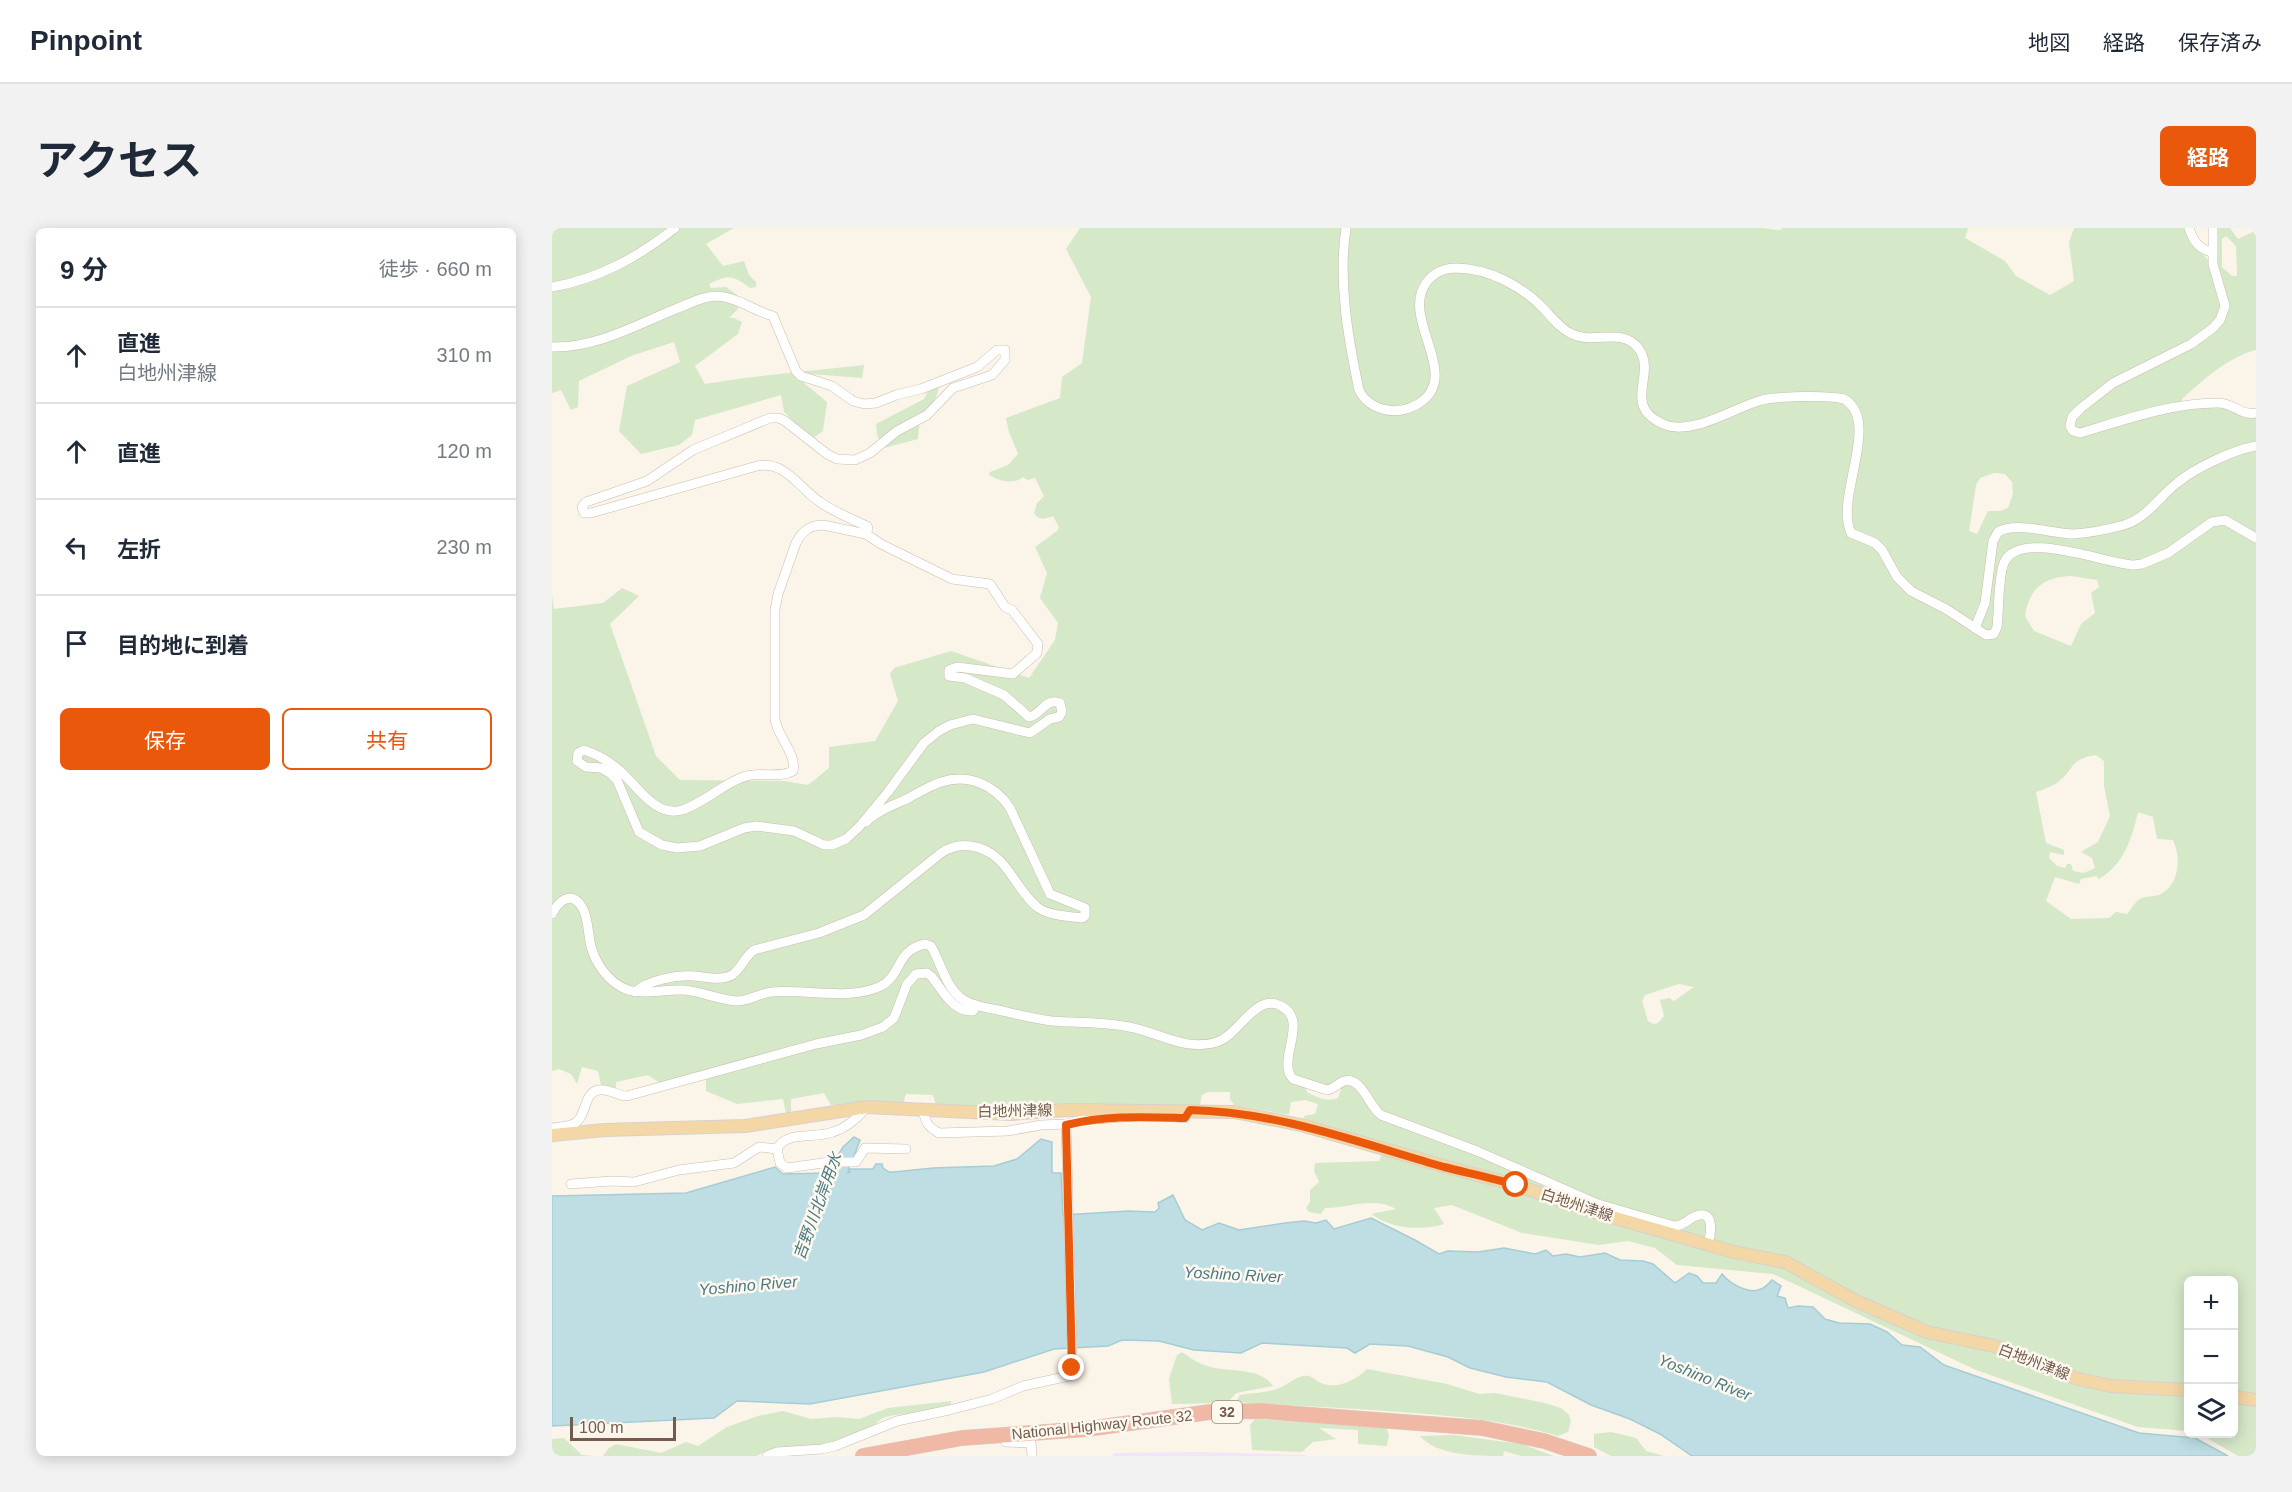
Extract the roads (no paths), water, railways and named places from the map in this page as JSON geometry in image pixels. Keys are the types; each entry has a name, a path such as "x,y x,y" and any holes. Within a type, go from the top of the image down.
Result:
{"highway":[{"name":"National Highway Route 32","path":"863,1456 962,1438 1087,1430 1210,1412 1262,1411 1482,1428 1544,1441 1589,1456"}],"main road":[{"name":"白地州津線","path":"552,1135 605,1130 745,1126 867,1107 1010,1114 1067,1110 1234,1112 1301,1125 1516,1185 1591,1211 1734,1252 1785,1262 1856,1301 1927,1332 1994,1346 2078,1379 2111,1386 2184,1390"},
{"path":"2238,1398 2256,1400"}],"street":[{"path":"552,287 575,283 601,274 630,260 675,228"},
{"path":"1346,228 1342,261 1347,316 1359,390 1368,402 1388,411 1416,405 1428,396 1436,368 1419,315 1419,298 1423,287 1436,273 1455,268 1486,273 1520,288 1531,295 1566,331 1574,335 1585,338 1623,337 1635,344 1642,352 1644,363 1642,406 1656,420 1669,426 1682,427 1711,420 1765,399 1844,399 1856,411 1859,432 1856,461 1848,496 1848,524 1851,533 1875,543 1882,550 1897,577 1911,591 1946,609 1986,635 1995,632 2002,567 2009,555 2016,550 2025,547 2042,548 2134,566 2168,553 2212,522 2225,520 2256,537"},
{"path":"2189,228 2193,240 2200,247 2212,252"},
{"path":"2213,228 2214,272 2225,306 2220,320 2191,344 2113,383 2072,417 2070,426 2080,433 2156,412 2205,403 2226,404 2242,413 2256,413"},
{"path":"552,347 569,346 610,337 706,297 733,299 760,313 773,316 791,364 801,376 832,386 853,401 870,405 921,389 977,367 997,350 1005,350 1005,360 993,375 953,388 927,415 897,430 863,457 837,459 818,449 785,421 770,418 704,444 647,481 586,502 582,507 584,513 591,513 757,466 771,465 786,472 819,502 867,526 866,534"},
{"path":"1975,628 1985,603 1993,541 1998,532 2012,527 2075,534 2126,524 2143,517 2178,482 2189,475 2256,446"},
{"path":"824,525 866,534 924,567 952,579 990,584 1005,607 1012,610 1037,640 1039,647 1037,653 1013,674 957,667 949,670 949,676 965,678 1004,695 1029,717 1036,715 1048,703 1055,701 1062,707 1059,717 1030,733 973,719 950,725 939,731 924,743 859,827 846,839 832,845 824,845 794,831 756,826 744,828 700,846 677,848 662,845 639,832 617,780 602,768 581,765 577,757 581,750 605,760 620,771 647,799 672,811 686,808 740,778 750,775 786,774 793,771 793,760 775,719 775,610 778,594 796,543 806,530 824,525"},
{"path":"635,992 642,985 675,977 716,978 732,975 748,954 754,950 819,933 864,915 932,860 954,846 974,846 993,854 1011,872 1033,903 1043,911 1082,918 1086,916 1085,908 1050,894 1010,808 1002,796 986,784 964,779 941,782 884,810 859,827"},
{"path":"552,914 557,904 564,899 573,899 580,903 585,913 591,950 598,965 612,981 635,992 682,990 737,1001 774,992 849,993 882,985 889,979 906,952 929,944 955,992 966,1002 1037,1019 1126,1026 1189,1045 1205,1045 1217,1042 1235,1032 1255,1009 1271,1003 1279,1004 1285,1008 1293,1023 1288,1065 1290,1076 1293,1079 1327,1090 1345,1081 1354,1082 1361,1088 1372,1108 1381,1115 1478,1151 1598,1204 1674,1226 1681,1226 1698,1215 1708,1217 1712,1228 1708,1244"},
{"path":"552,1128 572,1125 578,1121 590,1094 597,1090 606,1089 627,1096 883,1028 894,1018 907,984 916,974 927,973 931,976 954,1006 969,1012 973,1011 976,1005"},
{"path":"867,1107 861,1115 836,1132 784,1139 777,1149 778,1160 787,1168 831,1162 856,1162 865,1148 906,1149"},
{"path":"923,1109 929,1128 939,1132 1008,1131 1041,1125 1066,1125 1083,1120 1138,1116 1185,1118 1190,1110"},
{"path":"767,1456 777,1452 835,1446 897,1421 992,1399 1023,1386 1066,1377 1072,1368 1072,1351 1066,1125"},
{"path":"571,1184 620,1180 634,1182 679,1170 734,1163 759,1147 777,1149"},
{"path":"1004,1436 1006,1442 1031,1443 1032,1456"}],"water":[{"path":"854,1137 860,1140 853,1159 850,1159 848,1173 850,1169 873,1169 876,1164 882,1164 883,1168 889,1172 894,1172 994,1166 1017,1159 1041,1139 1052,1142 1052,1173 1061,1173 1063,1215 1128,1211 1155,1212 1159,1208 1158,1203 1173,1195 1185,1220 1202,1230 1219,1223 1239,1230 1304,1221 1316,1223 1326,1220 1334,1229 1371,1218 1439,1254 1448,1251 1478,1252 1504,1248 1535,1254 1546,1250 1553,1256 1566,1254 1580,1257 1605,1253 1620,1260 1653,1264 1675,1283 1689,1273 1697,1276 1703,1283 1716,1283 1722,1274 1729,1281 1751,1290 1764,1288 1772,1280 1781,1286 1777,1296 1785,1298 1788,1308 1813,1307 1825,1319 1839,1323 1870,1324 1887,1332 1902,1345 1920,1347 1944,1365 2139,1433 2195,1438 2228,1456 1692,1456 1660,1434 1630,1419 1591,1405 1547,1382 1506,1377 1470,1368 1448,1357 1408,1346 1370,1344 1355,1353 1347,1348 1262,1343 1241,1353 1194,1350 1159,1341 1122,1340 1108,1346 1054,1349 984,1372 810,1404 737,1401 714,1418 552,1426 552,1196 686,1193 775,1167 783,1174 827,1173 843,1147"}],"water label":[{"name":"吉野川北岸用水","path":"817,1206"},
{"name":"Yoshino River","path":"1233,1274"},
{"name":"Yoshino River","path":"748,1285"},
{"name":"Yoshino River","path":"1705,1377"}]}
